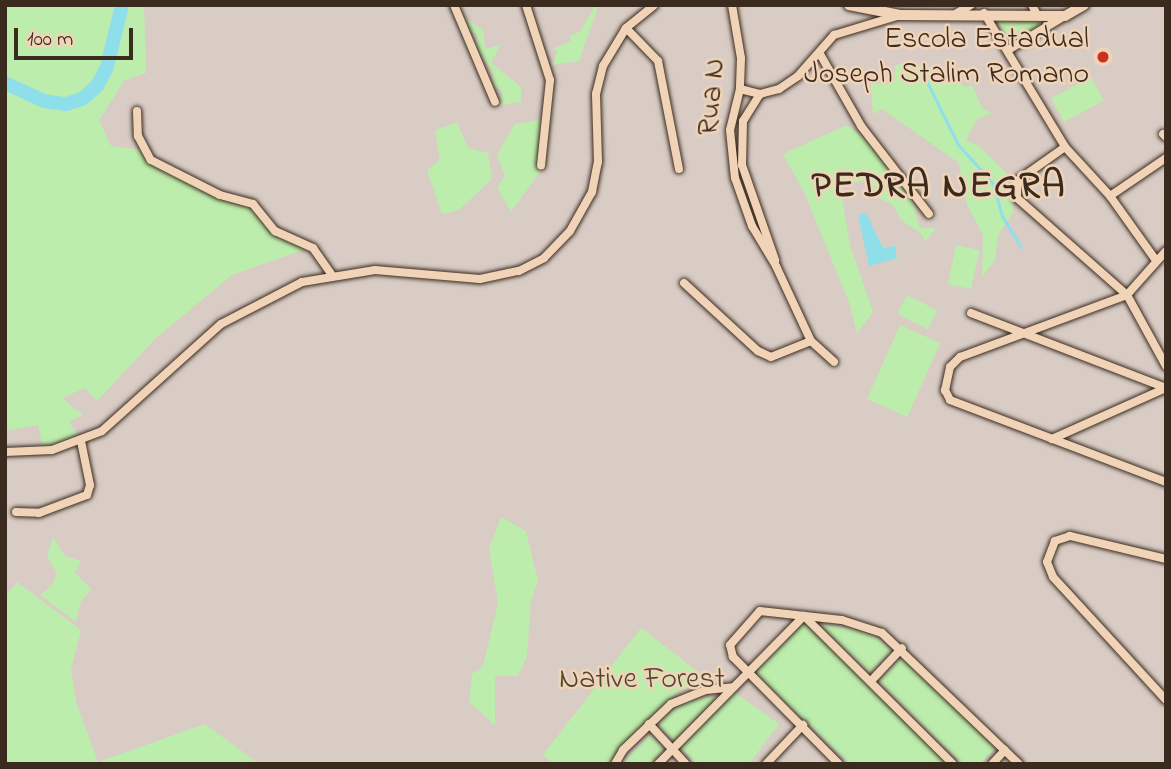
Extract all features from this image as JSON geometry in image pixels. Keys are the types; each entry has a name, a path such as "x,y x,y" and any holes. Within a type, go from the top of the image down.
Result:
{"main road":[{"path":"849,5 900,15 1035,10 1066,16 1084,5"}],"street":[{"path":"454,5 495,103"},
{"path":"526,5 550,80 541,166"},
{"path":"5,452 36,453 80,441 116,422 220,324 283,289 332,275 375,270 480,279 519,271 544,258 570,231 592,192 598,162 598,82 608,54 626,28 654,5"},
{"name":"Rua N","path":"732,5 740,42 740,89 734,109 730,141 738,190 752,226 776,266"},
{"path":"957,13 971,5"},
{"path":"984,13 1065,147 1110,195 1155,259"},
{"path":"740,89 760,94 791,83 840,32 900,15"},
{"path":"1008,50 1066,16"},
{"path":"626,28 658,61 680,169"},
{"path":"820,54 861,126 929,214"},
{"name":"Rua N","path":"760,94 746,113 742,154 748,186 776,266 811,341 834,362"},
{"path":"734,109 746,113"},
{"path":"137,111 138,136 151,160 220,195 253,204 275,231 313,248 332,275"},
{"path":"1065,147 1017,181 1013,190 1024,207 1127,295 1166,366"},
{"path":"1110,195 1166,158"},
{"path":"738,190 748,186"},
{"path":"1166,251 1155,259 1127,295 1020,333 955,361 944,390 950,400 1166,482"},
{"path":"684,283 758,351 771,357 811,341"},
{"path":"971,313 1166,388"},
{"path":"1052,439 1166,388"},
{"path":"16,512 39,513 87,495 90,485 80,441"},
{"path":"1166,559 1070,536 1055,541 1047,562 1052,577 1166,700"},
{"path":"839,764 803,725 747,672 730,651 734,639 760,611 867,625 902,648 1019,764"},
{"path":"658,764 804,616"},
{"path":"804,616 953,764"},
{"path":"871,681 902,648"},
{"path":"616,761 649,724 683,696 733,687"},
{"path":"649,724 686,764"},
{"path":"766,764 803,725"},
{"path":"992,764 1005,750"}],"green space":[{"path":"5,5 144,5 146,73 125,80 99,120 111,146 143,150 157,169 245,202 306,249 232,275 156,338 97,401 85,388 62,398 83,415 69,422 79,437 43,449 38,425 5,431"},
{"path":"595,5 610,5 598,7 579,61 552,65 558,51 553,49 571,41 570,35 580,32"},
{"path":"464,17 483,30 485,49 500,45 491,63 521,87 521,102 502,105 502,91 492,85 493,73 476,46 477,35 469,30"},
{"path":"997,20 1046,20 1048,22 1011,46"},
{"path":"903,63 944,69 965,87 972,85 982,108 992,113 977,119 966,140 979,146 1012,179 1008,185 1014,211 998,235 995,260 982,277 983,235 967,205 959,163 882,109 873,114 871,84 894,84 895,66"},
{"path":"1091,77 1104,101 1064,122 1051,98"},
{"path":"546,119 541,171 511,212 497,187 505,176 497,155 515,124"},
{"path":"457,122 468,148 488,153 492,179 459,210 442,214 427,170 440,160 435,130"},
{"path":"847,125 868,141 911,195 920,228 936,228 925,242 922,234 901,220 894,206 876,196 871,179 840,186 850,245 873,312 857,333 849,302 804,192 783,154"},
{"path":"956,245 979,250 971,289 948,284"},
{"path":"907,295 937,310 928,329 897,314"},
{"path":"900,325 940,343 907,417 867,399"},
{"path":"501,517 526,531 538,581 531,600 527,656 518,676 495,676 495,725 469,702 472,674 483,666 498,603 489,549"},
{"path":"53,537 65,556 81,561 75,573 91,589 80,603 76,622 40,595 52,585 57,573 47,557"},
{"path":"17,582 81,630 71,669 76,702 98,762 205,724 259,764 5,764 5,597"},
{"path":"810,621 949,764 850,764 754,672 803,623"},
{"path":"819,624 870,632 892,650 869,672"},
{"name":"Native Forest","path":"641,628 710,681 678,691 609,764 554,764 543,755"},
{"path":"902,656 995,749 980,764 962,764 879,681"},
{"path":"734,692 779,724 749,764 696,764 680,747"},
{"path":"719,696 674,740 658,725 683,702"},
{"path":"650,735 664,749 649,764 621,764"}],"water":[{"path":"866,213 883,248 895,246 897,258 869,266 858,215"}],"waterway":[{"path":"5,83 44,101 66,104 82,99 97,86 107,67 122,5"},
{"path":"921,69 958,144 993,183 1003,217 1021,247"}],"place":[{"name":"Escola Estadual Joseph Stalim Romano","path":"1103,57"}],"district":[{"name":"PEDRA NEGRA","path":"939,187"}]}
